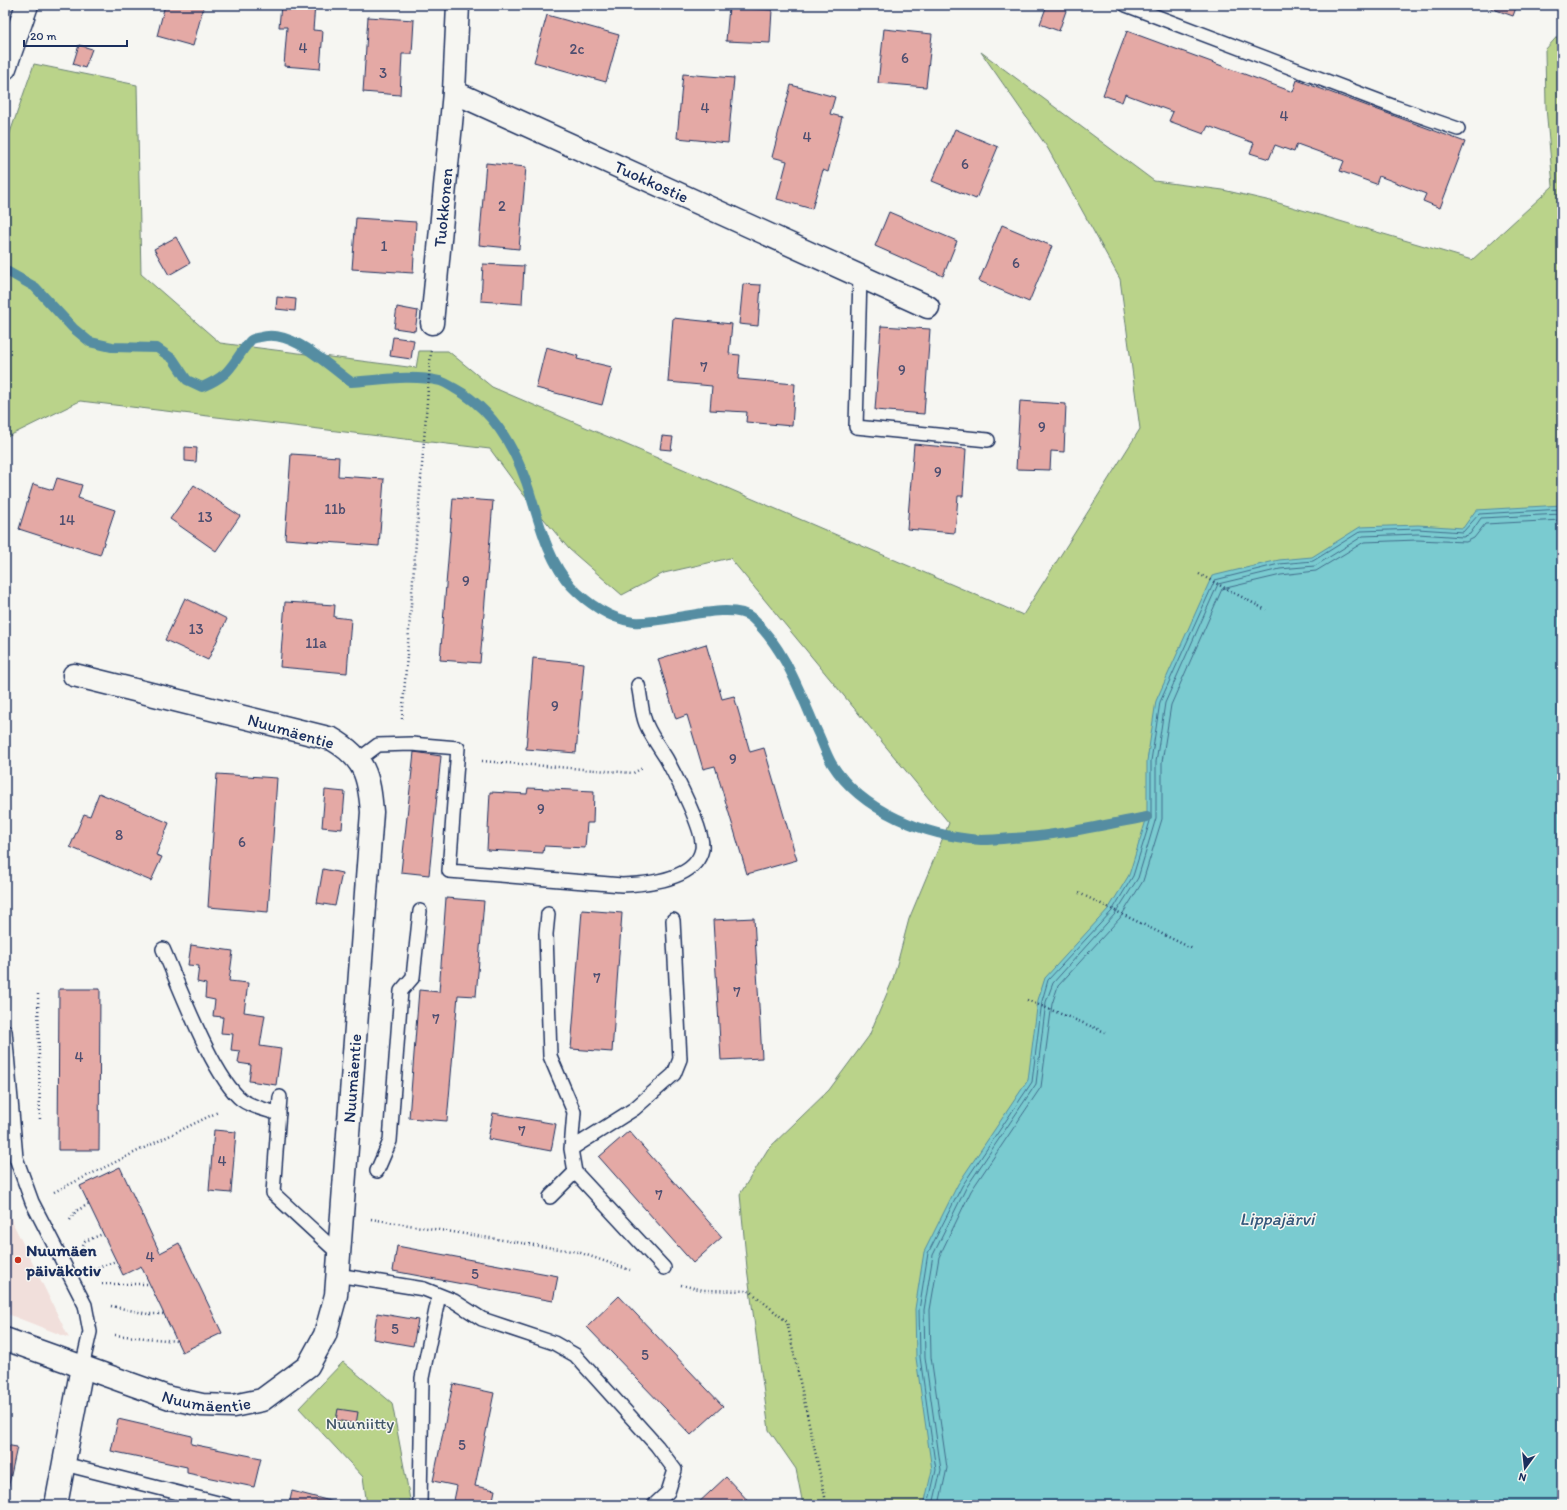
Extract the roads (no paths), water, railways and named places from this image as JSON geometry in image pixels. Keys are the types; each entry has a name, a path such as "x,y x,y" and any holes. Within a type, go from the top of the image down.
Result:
{"street":[{"path":"5,68 27,5"},
{"path":"454,92 458,5"},
{"name":"Tuokkostie","path":"454,92 928,307"},
{"name":"Tuokkonen","path":"432,323 454,92"},
{"name":"Nuumäentie","path":"5,1339 170,1398 202,1405 233,1406 262,1400 308,1366 326,1335 336,1295 372,812 369,780 358,760 344,746 332,739 74,675"},
{"path":"56,1505 82,1367"}],"lane":[{"path":"1126,5 1395,107 1458,129"},
{"path":"860,276 856,427 988,440"},
{"path":"358,760 378,745 400,744 458,748 449,870 622,885 645,884 676,877 697,862 702,848 694,816 666,758 646,724 638,685"},
{"path":"377,1171 390,1141 401,991 413,977 420,911"},
{"path":"548,914 546,934 550,1056 574,1112 571,1149 575,1172 664,1268"},
{"path":"571,1149 634,1109 674,1074 680,1059 673,920"},
{"path":"163,949 208,1052 228,1086 242,1100 279,1114"},
{"path":"5,1031 16,1158 32,1202 85,1305 90,1332 82,1367"},
{"path":"280,1097 273,1193 338,1265 424,1289 454,1302 482,1319 554,1343 575,1355 657,1446 675,1470 668,1492 654,1505"},
{"path":"550,1197 575,1172"},
{"path":"420,1505 422,1378 439,1295"},
{"path":"64,1464 226,1505"}],"water":[{"name":"Lippajärvi","path":"1562,505 1562,1505 924,1505 932,1470 916,1358 915,1309 924,1252 958,1184 1028,1080 1038,1000 1045,978 1109,908 1129,875 1147,817 1147,761 1156,701 1212,576 1279,560 1312,557 1360,527 1418,525 1463,528 1476,510"}],"waterway":[{"path":"5,270 35,287 73,328 90,342 112,347 157,348 173,359 187,380 202,387 220,378 226,373 251,340 272,336 284,338 296,343 320,358 351,382 396,378 418,378 440,381 454,388 482,409 504,436 513,451 527,483 543,534 557,567 577,592 608,614 616,618 634,622 646,622 695,614 728,611 742,613 752,618 774,643 790,671 832,764 845,781 860,796 897,818 918,827 939,833 960,838 981,840 1046,835 1147,817"}],"place":[{"name":"Nuumäen päiväkotiv","path":"18,1260"}],"park label":[{"name":"Nuuniitty","path":"360,1423"}]}
